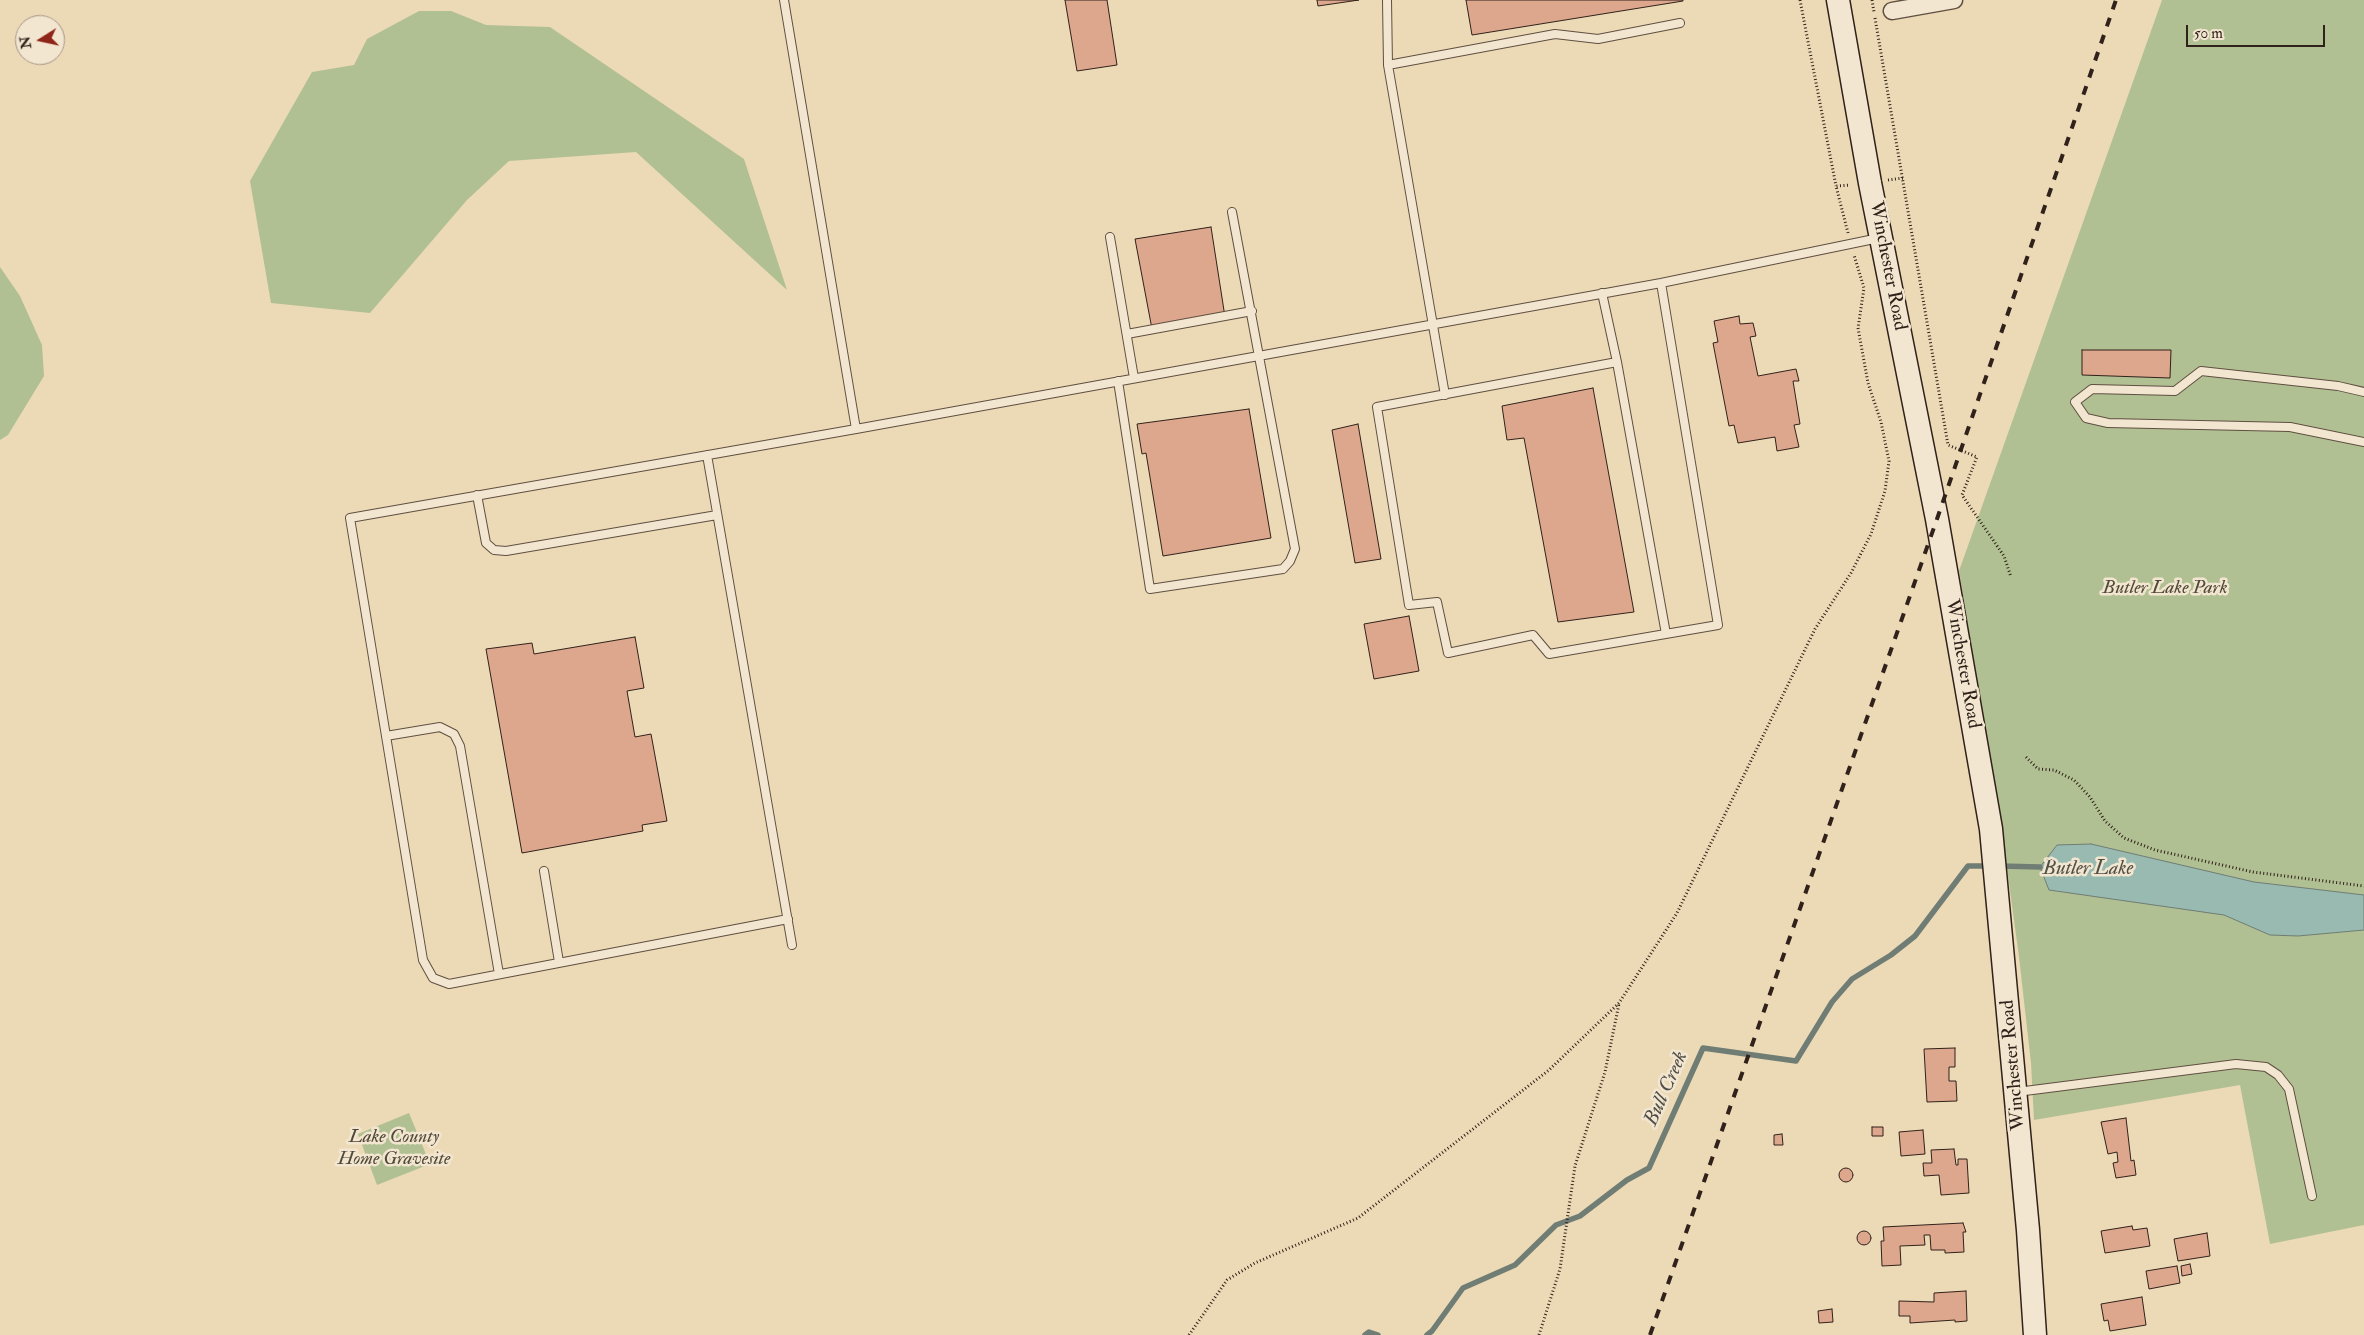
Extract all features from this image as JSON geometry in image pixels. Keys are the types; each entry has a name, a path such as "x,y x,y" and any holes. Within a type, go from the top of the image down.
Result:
{"main road":[{"name":"Winchester Road","path":"1838,0 1870,183 1937,519 1991,829 2001,917 2035,1335"}],"street":[{"path":"1892,11 1954,0"}],"lane":[{"path":"784,0 856,428"},
{"path":"1386,0 1388,65 1445,395"},
{"path":"1388,65 1555,34 1598,39 1680,22"},
{"path":"1118,381 1150,588 1283,569 1290,562 1295,549 1261,355 1232,212"},
{"path":"1110,237 1134,378"},
{"path":"788,919 449,984 433,978 423,960 350,518 1661,283 1881,238"},
{"path":"1616,362 1378,407 1409,606 1437,602 1448,653 1533,635 1549,654 1718,625 1661,283"},
{"path":"1602,293 1666,634"},
{"path":"1127,334 1252,311"},
{"path":"2364,392 2338,386 2201,372 2175,391 2092,389 2075,402 2086,418 2108,423 2290,427 2364,442"},
{"path":"707,455 792,945"},
{"path":"477,495 486,543 494,550 506,551 717,516"},
{"path":"386,736 440,727 454,734 460,746 499,974"},
{"path":"544,872 559,962"},
{"path":"2016,1092 2236,1064 2266,1066 2278,1075 2289,1089 2312,1196"}],"path":[{"path":"1188,1335 1227,1280 1255,1263 1358,1218 1550,1070 1620,1003 1677,914 1815,629 1851,573 1872,534 1880,508 1889,460 1881,422 1868,383 1858,328 1864,288 1850,243 1836,186 1800,0"},
{"path":"1872,0 1948,445 1978,457 1962,495 2004,556 2011,577"},
{"path":"1836,186 1870,183"},
{"path":"2026,757 2038,769 2054,770 2074,780 2090,797 2105,821 2124,838 2155,850 2254,872 2364,886"},
{"path":"1539,1335 1560,1270 1572,1178 1580,1147 1605,1072 1620,1003"}],"green space":[{"name":"Butler Lake Park","path":"2162,0 2364,0 2364,1225 2270,1244 2240,1085 2034,1120 2031,1063 2002,832 1959,571"},
{"path":"419,11 451,11 486,25 550,27 744,159 787,290 636,152 509,161 467,200 370,313 271,303 250,181 312,72 354,65 367,39"},
{"path":"0,267 20,296 42,345 44,376 8,435 0,440"},
{"name":"Lake County Home Gravesite","path":"409,1113 430,1164 377,1185 358,1134"}],"water":[{"name":"Butler Lake","path":"2091,844 2254,882 2364,895 2364,930 2298,936 2270,935 2224,915 2049,890 2040,867 2057,845"}],"building":[{"path":"1065,0 1107,0 1117,65 1077,71"},
{"path":"1317,0 1359,0 1318,6"},
{"path":"1466,0 1683,0 1683,1 1472,35"},
{"path":"1211,227 1225,317 1152,329 1135,239"},
{"path":"1739,316 1740,324 1753,323 1756,336 1750,337 1758,376 1796,369 1799,381 1793,381 1800,424 1794,425 1799,447 1777,451 1775,437 1738,443 1734,425 1729,426 1713,343 1718,342 1714,321"},
{"path":"2082,350 2171,350 2170,378 2082,375"},
{"path":"1593,388 1634,612 1558,622 1524,438 1507,440 1502,406"},
{"path":"1249,409 1271,538 1163,556 1146,453 1142,454 1137,424"},
{"path":"1358,424 1381,559 1355,563 1332,430"},
{"path":"1409,616 1419,671 1374,679 1364,624"},
{"path":"635,637 644,688 627,691 635,737 651,734 667,821 642,825 643,831 522,853 486,649 532,643 534,654"},
{"path":"1955,1048 1955,1067 1949,1067 1949,1081 1956,1081 1957,1101 1927,1102 1924,1049"},
{"path":"2126,1118 2131,1161 2134,1160 2136,1175 2116,1178 2113,1163 2118,1162 2117,1152 2108,1154 2101,1122"},
{"path":"1872,1127 1883,1127 1883,1136 1872,1136"},
{"path":"1923,1130 1925,1154 1901,1156 1899,1132"},
{"path":"1782,1134 1783,1145 1774,1145 1774,1135"},
{"path":"1954,1149 1956,1165 1958,1165 1958,1159 1967,1159 1969,1193 1941,1195 1939,1175 1924,1176 1923,1163 1932,1163 1931,1150"},
{"path":"1846,1168 1851,1170 1853,1175 1851,1180 1846,1182 1841,1180 1839,1175 1841,1170"},
{"path":"1963,1223 1966,1232 1963,1232 1964,1252 1945,1253 1945,1250 1931,1250 1930,1235 1924,1235 1925,1245 1900,1246 1901,1265 1882,1266 1881,1241 1884,1241 1883,1227"},
{"path":"2132,1226 2133,1230 2147,1228 2150,1246 2105,1253 2101,1231"},
{"path":"1861,1231 1867,1231 1871,1238 1867,1245 1861,1245 1857,1241 1857,1235"},
{"path":"2207,1233 2210,1256 2178,1261 2174,1239"},
{"path":"2190,1264 2192,1274 2182,1276 2181,1266"},
{"path":"2177,1266 2180,1283 2149,1289 2146,1271"},
{"path":"1966,1291 1967,1321 1910,1323 1910,1316 1899,1316 1899,1301 1934,1302 1934,1293"},
{"path":"2142,1297 2146,1325 2110,1331 2108,1320 2104,1321 2101,1304"},
{"path":"1832,1309 1833,1322 1819,1323 1818,1311"}],"waterway":[{"name":"Bull Creek","path":"1427,1335 1432,1331 1463,1288 1515,1265 1556,1225 1580,1216 1627,1180 1649,1168 1703,1048 1796,1061 1832,1002 1852,979 1891,955 1915,936 1968,866 1991,866"},
{"name":"Bull Creek","path":"2000,866 2040,867"},
{"name":"Bull Creek","path":"1365,1335 1369,1332 1378,1335"}],"railway":[{"path":"1650,1335 1937,519 2116,0"}]}
